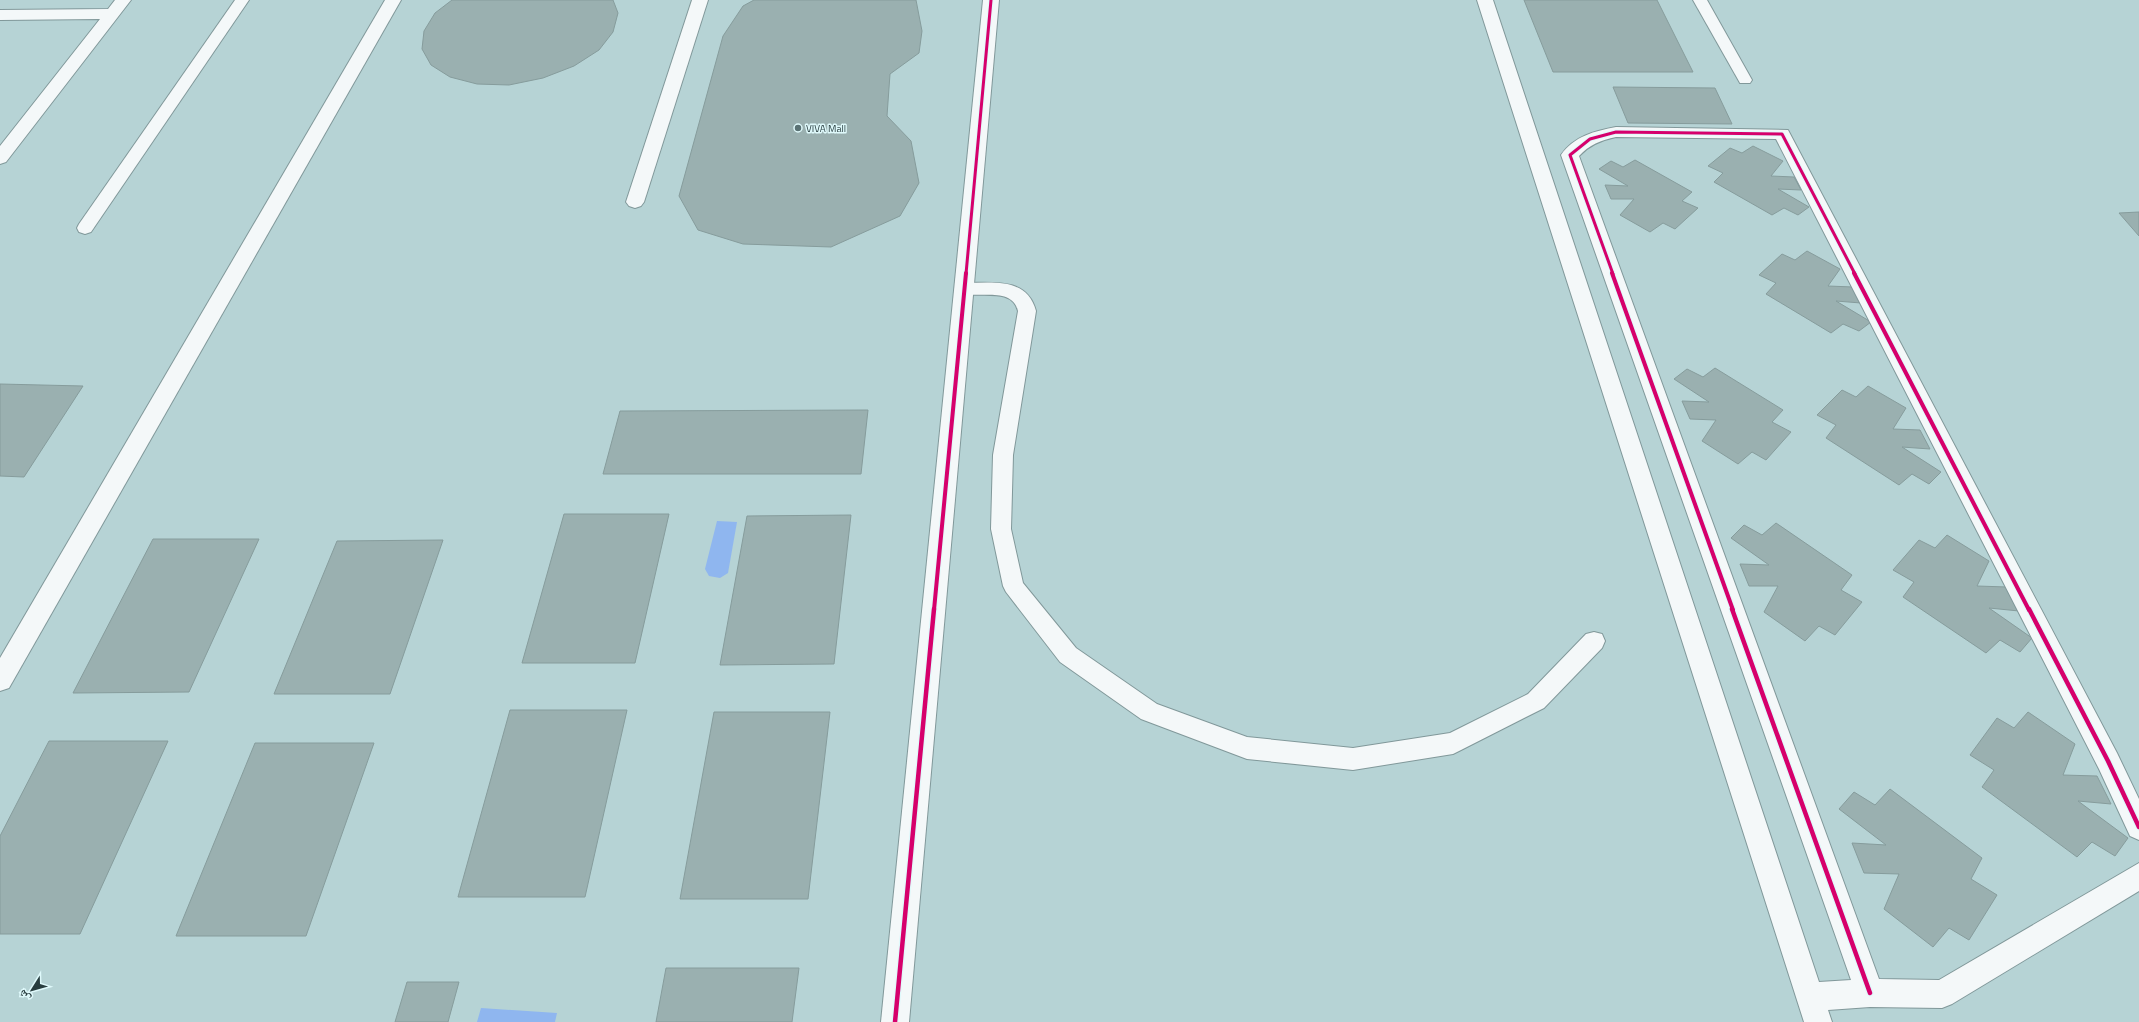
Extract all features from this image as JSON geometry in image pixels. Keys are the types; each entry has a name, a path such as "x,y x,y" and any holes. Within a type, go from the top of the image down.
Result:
{"street":[{"path":"0,158 123,0"},
{"path":"0,680 393,0"},
{"path":"635,202 700,0"},
{"path":"895,1022 991,0"},
{"path":"1485,0 1814,1010 1870,993 1942,994 2139,876"},
{"path":"0,15 112,14"},
{"path":"0,130 22,130"},
{"path":"1870,993 1570,155 1577,147 1593,137 1616,132 1782,134 2108,761 2139,827"}],"lane":[{"path":"85,228 242,0"},
{"path":"1700,0 1745,80"},
{"path":"965,289 1013,292 1022,297 1027,304 1027,312 1003,455 1001,529 1013,586 1068,655 1149,712 1247,748 1352,759 1437,746 1453,743 1536,701 1594,641"}],"water":[{"path":"717,521 737,522 728,573 720,578 709,576 705,569"},
{"path":"481,1008 557,1013 555,1022 477,1022"}],"building":[{"path":"452,0 613,0 618,13 613,32 599,50 574,66 543,78 509,85 477,84 450,77 431,65 422,49 424,31 435,13"},
{"name":"VIVA Mall","path":"754,0 916,0 922,31 919,53 890,74 887,116 911,141 919,183 900,216 831,247 743,244 698,230 679,196 723,36 743,6"},
{"path":"1524,0 1657,0 1693,72 1553,72"},
{"path":"1613,87 1715,88 1732,124 1628,123"},
{"path":"1753,146 1783,161 1771,176 1794,177 1801,190 1778,189 1809,207 1798,215 1784,208 1772,215 1714,182 1723,173 1708,166 1730,148 1742,153"},
{"path":"1635,160 1692,192 1682,201 1698,208 1675,229 1663,223 1650,232 1620,215 1634,199 1611,199 1605,185 1628,186 1599,169 1611,161 1623,167"},
{"path":"2139,212 2139,236 2119,213"},
{"path":"1807,251 1840,269 1828,286 1853,287 1861,303 1836,301 1871,322 1859,331 1843,324 1831,333 1766,294 1776,283 1759,275 1782,254 1795,260"},
{"path":"1715,368 1783,410 1772,422 1791,432 1766,460 1752,452 1738,464 1702,441 1716,420 1690,419 1682,401 1709,402 1674,379 1687,369 1703,377"},
{"path":"0,384 83,386 24,477 0,476"},
{"path":"1868,386 1906,408 1893,429 1920,430 1930,449 1902,447 1941,472 1929,484 1912,474 1899,485 1826,438 1836,425 1817,415 1842,390 1856,397"},
{"path":"868,410 861,474 603,474 620,411"},
{"path":"564,514 669,514 635,663 522,663"},
{"path":"851,515 834,664 720,665 747,516"},
{"path":"1776,523 1852,575 1841,590 1862,602 1835,635 1819,626 1805,641 1764,612 1778,586 1749,586 1740,564 1769,565 1731,538 1744,525 1762,535"},
{"path":"1947,535 1989,561 1977,586 2007,587 2019,611 1989,608 2032,638 2020,652 2000,640 1986,653 1903,597 1914,582 1893,570 1919,540 1935,548"},
{"path":"153,539 259,539 189,692 73,693"},
{"path":"443,540 390,694 274,694 337,541"},
{"path":"510,710 627,710 585,897 458,897"},
{"path":"714,712 830,712 808,899 680,899"},
{"path":"2028,712 2075,744 2063,775 2097,776 2111,804 2078,801 2128,838 2115,856 2092,842 2077,857 1982,787 1994,770 1970,755 1997,718 2014,728"},
{"path":"49,741 168,741 80,934 0,934 0,836"},
{"path":"255,743 374,743 306,936 176,936"},
{"path":"1890,789 1982,858 1971,879 1997,895 1969,940 1949,928 1933,947 1884,909 1899,874 1864,873 1852,843 1886,845 1839,809 1854,792 1875,805"},
{"path":"666,968 799,968 792,1022 656,1022"},
{"path":"407,982 459,982 448,1022 395,1022"}],"cycle path":[{"path":"895,1022 991,0"},
{"path":"1870,993 1570,155 1580,145 1590,139 1616,132 1782,134 2108,761 2139,827"}],"place":[{"name":"VIVA Mall","path":"798,128"}]}
